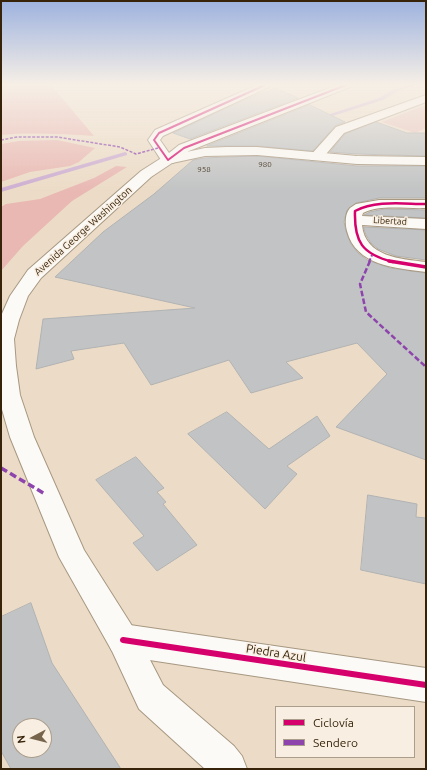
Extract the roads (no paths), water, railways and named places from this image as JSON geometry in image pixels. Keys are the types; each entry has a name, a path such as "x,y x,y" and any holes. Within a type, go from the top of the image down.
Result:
{"street":[{"path":"186,121 159,133 154,140 176,154 257,121"},
{"path":"316,157 340,130 364,121"},
{"name":"Avenida George Washington","path":"229,769 151,697 123,640 73,558 22,437 9,395 5,366 4,339 9,320 19,296 34,274 146,174 176,154 257,151 316,157 426,161"},
{"path":"426,204 370,205 360,207 355,211 353,220 360,244 372,255 394,263 426,267"},
{"name":"Libertad","path":"353,220 426,224"},
{"name":"Piedra Azul","path":"123,640 426,685"}],"waterway":[{"path":"1,190 125,154"}]}
